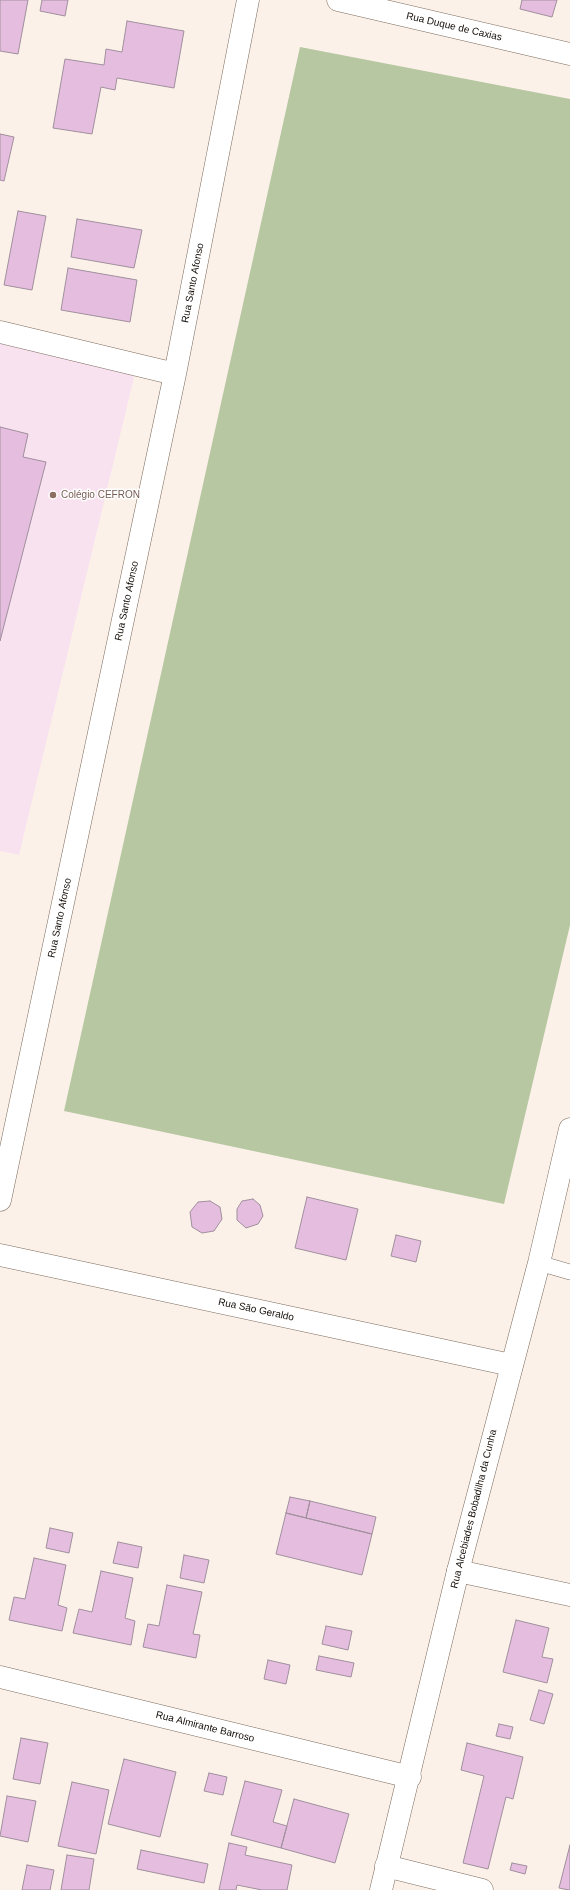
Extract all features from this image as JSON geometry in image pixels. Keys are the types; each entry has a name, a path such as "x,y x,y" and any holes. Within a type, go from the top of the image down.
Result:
{"street":[{"name":"Rua Santo Afonso","path":"0,1200 175,374 248,0"},
{"name":"Rua Duque de Caxias","path":"338,0 570,54"},
{"path":"0,332 175,374"},
{"name":"Rua Alcebiades Bobadilha da Cunha","path":"381,1890 410,1777 458,1571 539,1264 570,1130"},
{"name":"Rua São Geraldo","path":"0,1254 512,1365"},
{"path":"458,1571 570,1595"},
{"name":"Rua Almirante Barroso","path":"0,1678 410,1777"},
{"path":"386,1866 482,1890"}],"lane":[{"path":"539,1264 570,1272"}],"shaded area":[{"name":"Colégio CEFRON","path":"0,342 136,369 19,855 0,851"}],"green space":[{"path":"300,47 570,99 570,925 504,1204 64,1111"}],"building":[{"path":"0,0 28,0 18,54 0,51"},
{"path":"42,0 68,0 65,16 40,11"},
{"path":"522,0 557,0 552,17 520,9"},
{"path":"127,21 184,31 174,88 117,78 115,90 101,87 92,134 53,128 65,59 104,65 106,49 122,52"},
{"path":"0,134 14,137 4,181 0,180"},
{"path":"18,211 46,216 32,290 4,285"},
{"path":"77,219 142,230 134,268 71,257"},
{"path":"68,268 137,280 130,322 61,310"},
{"path":"0,427 28,434 23,457 46,462 0,641"},
{"path":"307,1197 358,1209 346,1260 295,1248"},
{"path":"253,1199 260,1205 263,1216 258,1224 246,1228 237,1220 237,1209 242,1201"},
{"path":"210,1201 220,1207 222,1219 214,1231 202,1233 192,1227 190,1212 198,1202"},
{"path":"396,1235 421,1241 416,1262 391,1256"},
{"path":"290,1497 310,1501 306,1518 286,1513"},
{"path":"310,1501 376,1517 372,1534 306,1518"},
{"path":"286,1513 372,1534 362,1575 276,1554"},
{"path":"50,1528 73,1533 69,1553 46,1548"},
{"path":"118,1542 142,1547 138,1568 113,1563"},
{"path":"184,1555 209,1560 204,1583 180,1578"},
{"path":"34,1558 66,1565 58,1605 67,1608 62,1631 9,1620 14,1597 25,1599"},
{"path":"101,1571 133,1578 125,1618 135,1621 131,1645 73,1633 79,1609 92,1612"},
{"path":"167,1585 202,1592 193,1634 200,1635 196,1658 143,1647 148,1624 159,1626"},
{"path":"516,1620 549,1628 542,1657 553,1659 547,1683 503,1672"},
{"path":"326,1626 352,1631 348,1650 322,1644"},
{"path":"319,1656 354,1663 351,1677 316,1670"},
{"path":"268,1660 290,1665 286,1684 264,1679"},
{"path":"539,1690 553,1694 544,1724 530,1720"},
{"path":"499,1724 513,1727 510,1739 496,1736"},
{"path":"21,1738 48,1743 40,1784 13,1779"},
{"path":"467,1743 523,1757 513,1799 506,1797 488,1869 463,1863 484,1776 461,1770"},
{"path":"124,1759 176,1772 160,1837 108,1824"},
{"path":"209,1773 227,1777 223,1795 204,1791"},
{"path":"245,1781 282,1790 273,1822 287,1826 281,1848 231,1835"},
{"path":"72,1782 109,1790 96,1854 58,1846"},
{"path":"7,1796 36,1801 28,1842 0,1836"},
{"path":"294,1799 349,1814 335,1863 281,1848"},
{"path":"229,1843 247,1847 245,1855 292,1865 287,1890 262,1890 237,1885 236,1890 219,1890"},
{"path":"570,1845 570,1890 569,1890 559,1888"},
{"path":"141,1850 208,1864 204,1883 137,1869"},
{"path":"67,1855 94,1859 89,1890 61,1890"},
{"path":"512,1863 527,1866 525,1874 510,1870"},
{"path":"27,1865 54,1870 50,1890 22,1890"}],"place":[{"name":"Colégio CEFRON","path":"53,495"}]}
